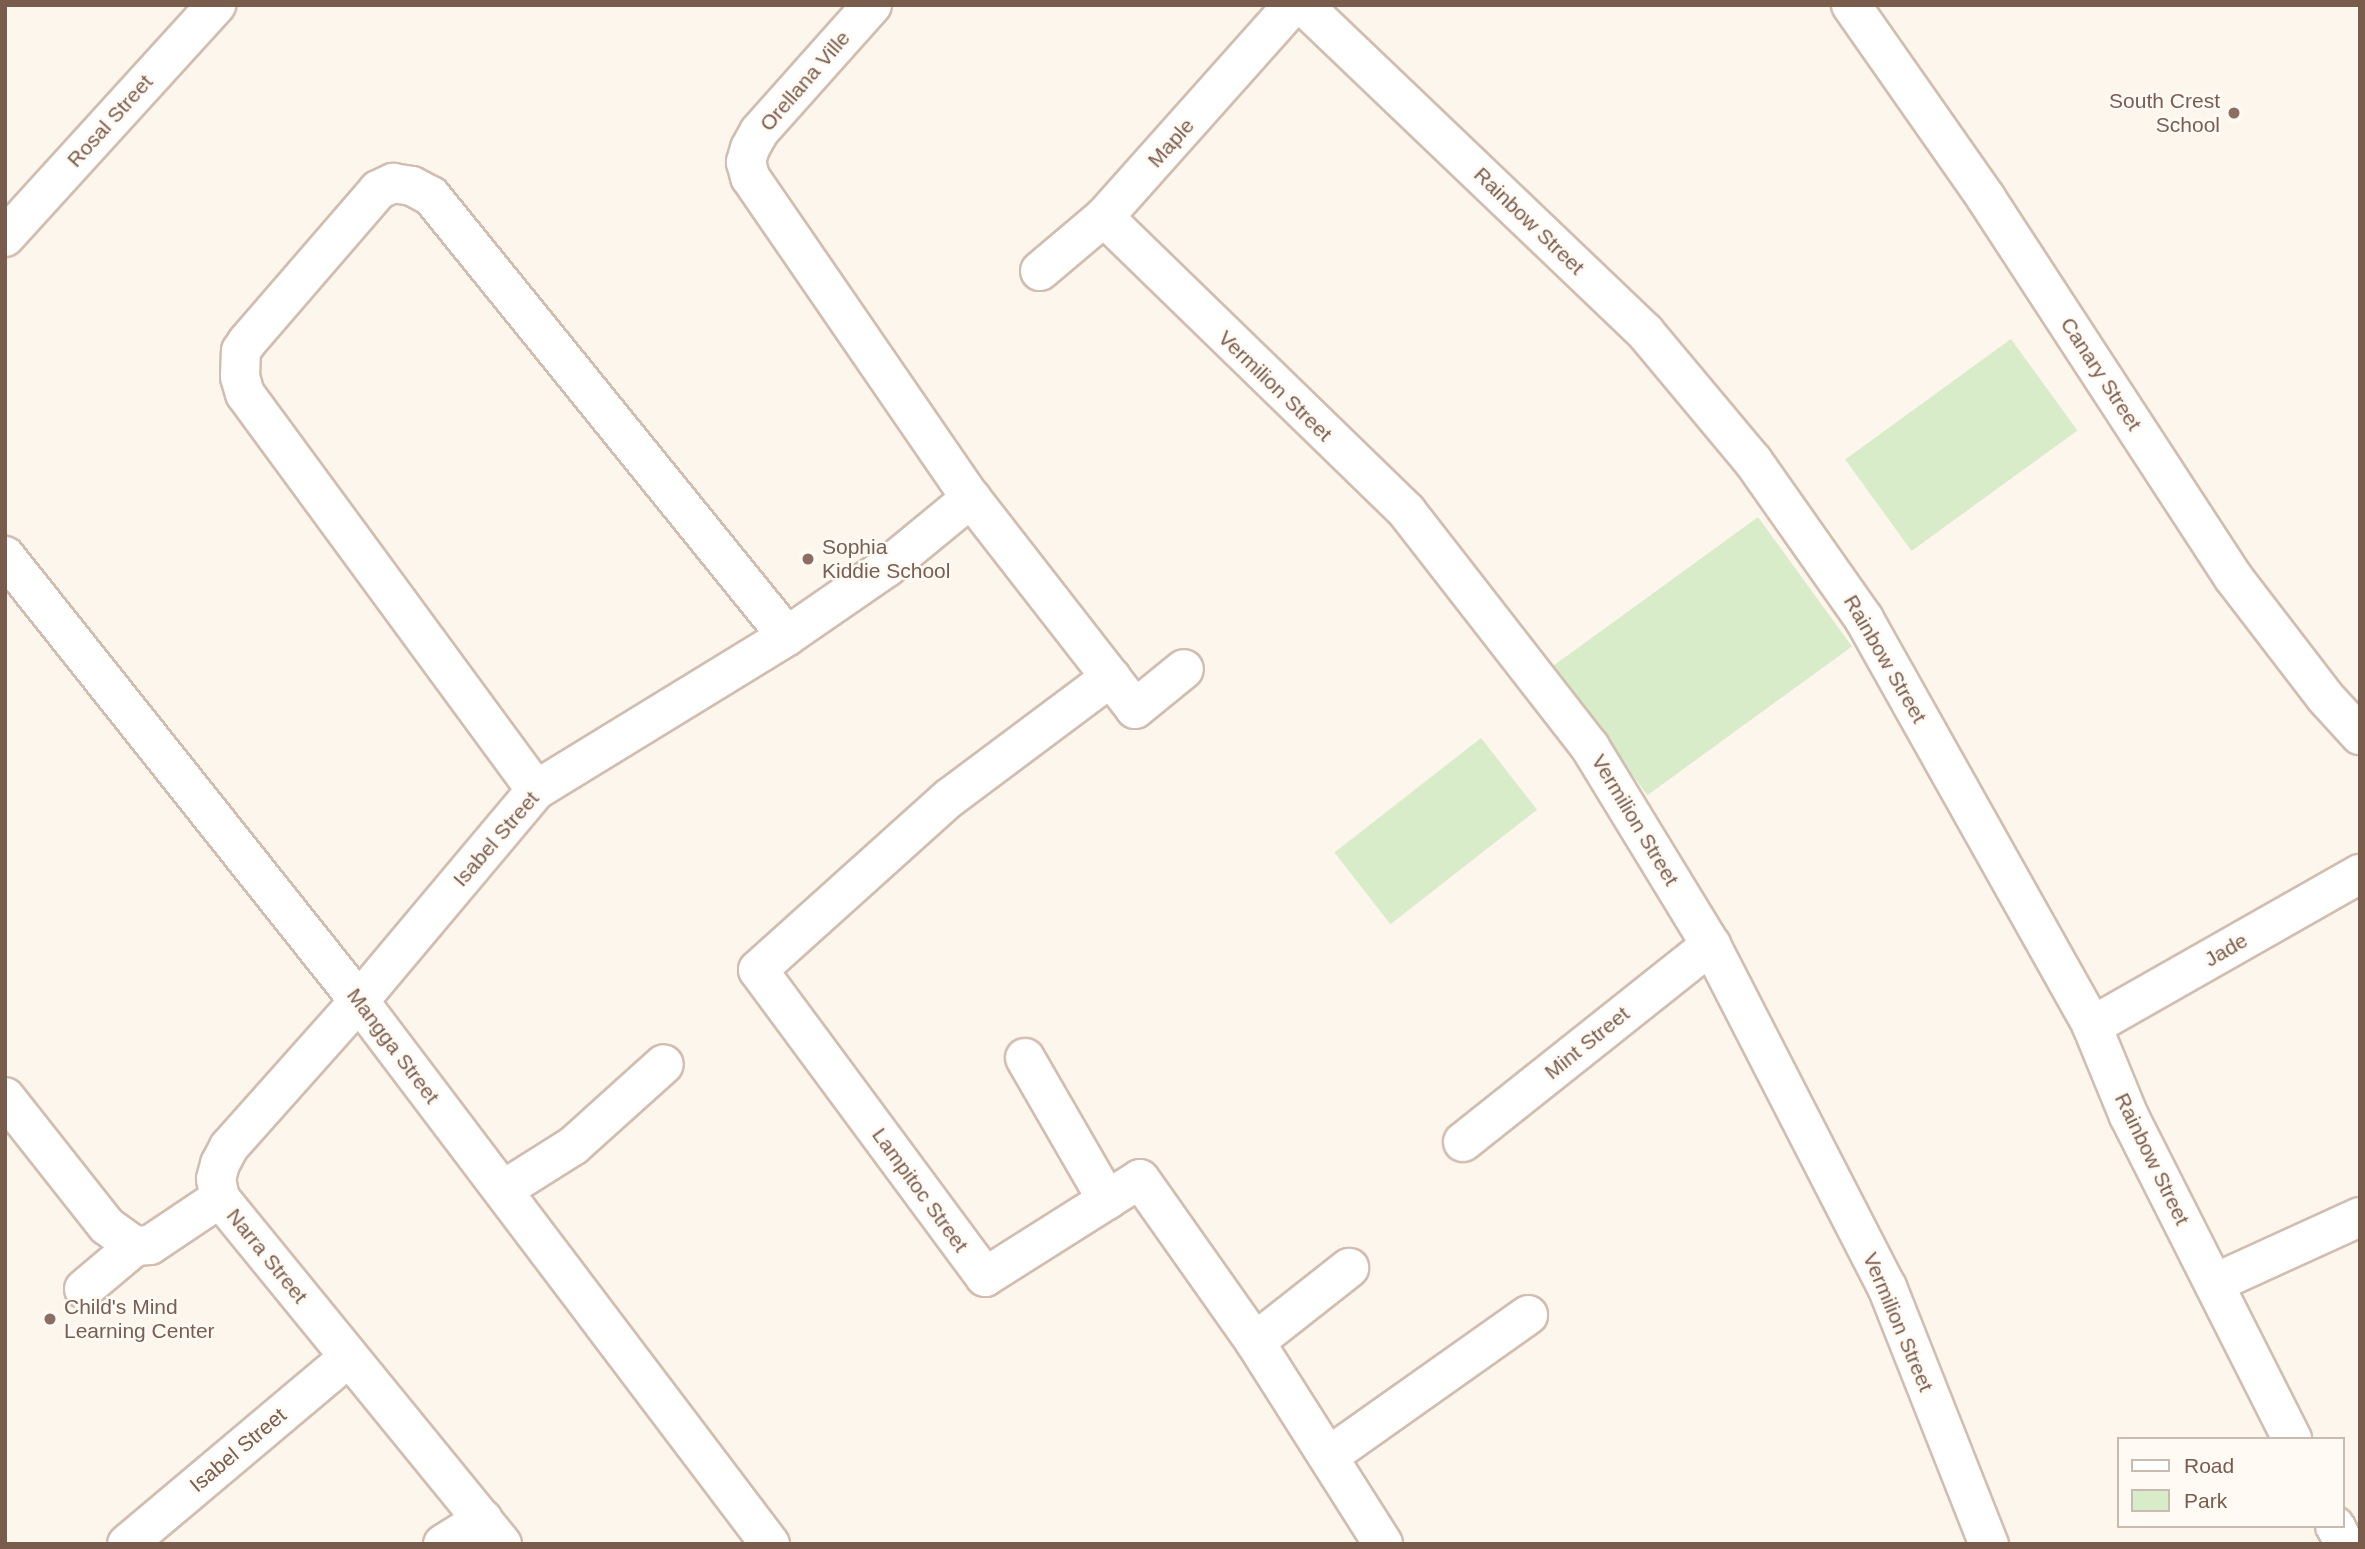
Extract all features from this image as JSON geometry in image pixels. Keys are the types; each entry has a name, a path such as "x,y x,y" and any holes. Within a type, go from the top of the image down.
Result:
{"street":[{"name":"Rosal Street","path":"5,237 216,5"},
{"name":"Orellana Ville","path":"872,5 759,132 746,162 757,190 971,498"},
{"name":"Maple","path":"1040,271 1104,218 1293,5"},
{"name":"Rainbow Street","path":"1303,5 1645,332 1753,460 1864,619 2092,1026 2129,1116 2216,1283 2291,1437"},
{"name":"Canary Street","path":"1852,5 1986,198 2232,577 2325,697 2360,735"},
{"path":"536,790 245,394 240,377 242,351 247,342 378,190 393,183 412,186 431,196 787,636"},
{"name":"Vermilion Street","path":"1104,218 1407,512 1590,747 1711,945 1887,1287 1989,1544"},
{"name":"Isabel Street","path":"220,1198 216,1180 229,1147 359,1001 536,790 787,636 887,567 971,498"},
{"path":"971,498 1135,709 1184,669"},
{"name":"Mangga Street","path":"5,556 359,1001 770,1544"},
{"name":"Lampitoc Street","path":"1111,677 949,798 758,970 985,1277 1140,1179 1255,1342 1383,1544"},
{"name":"Jade","path":"2092,1026 2360,874"},
{"name":"Mint Street","path":"1463,1142 1711,945"},
{"path":"1026,1058 1107,1200"},
{"path":"503,1190 573,1146 664,1064"},
{"path":"5,1097 107,1226 135,1246"},
{"name":"Narra Street","path":"85,1289 135,1246 150,1245 220,1198 492,1532"},
{"path":"2216,1283 2360,1217"},
{"path":"1255,1342 1349,1268"},
{"path":"1329,1456 1528,1315"},
{"name":"Isabel Street","path":"127,1544 349,1357"},
{"path":"2336,1528 2343,1544"},
{"path":"443,1544 492,1532"}],"green space":[{"path":"2011,339 2077,430 1912,551 1845,459"},
{"path":"1758,517 1852,646 1647,795 1553,666"},
{"path":"1481,738 1537,810 1390,924 1334,853"}],"place":[{"name":"South Crest School","path":"2234,113"},
{"name":"Sophia Kiddie School","path":"808,559"},
{"name":"Child's Mind Learning Center","path":"50,1319"}]}
